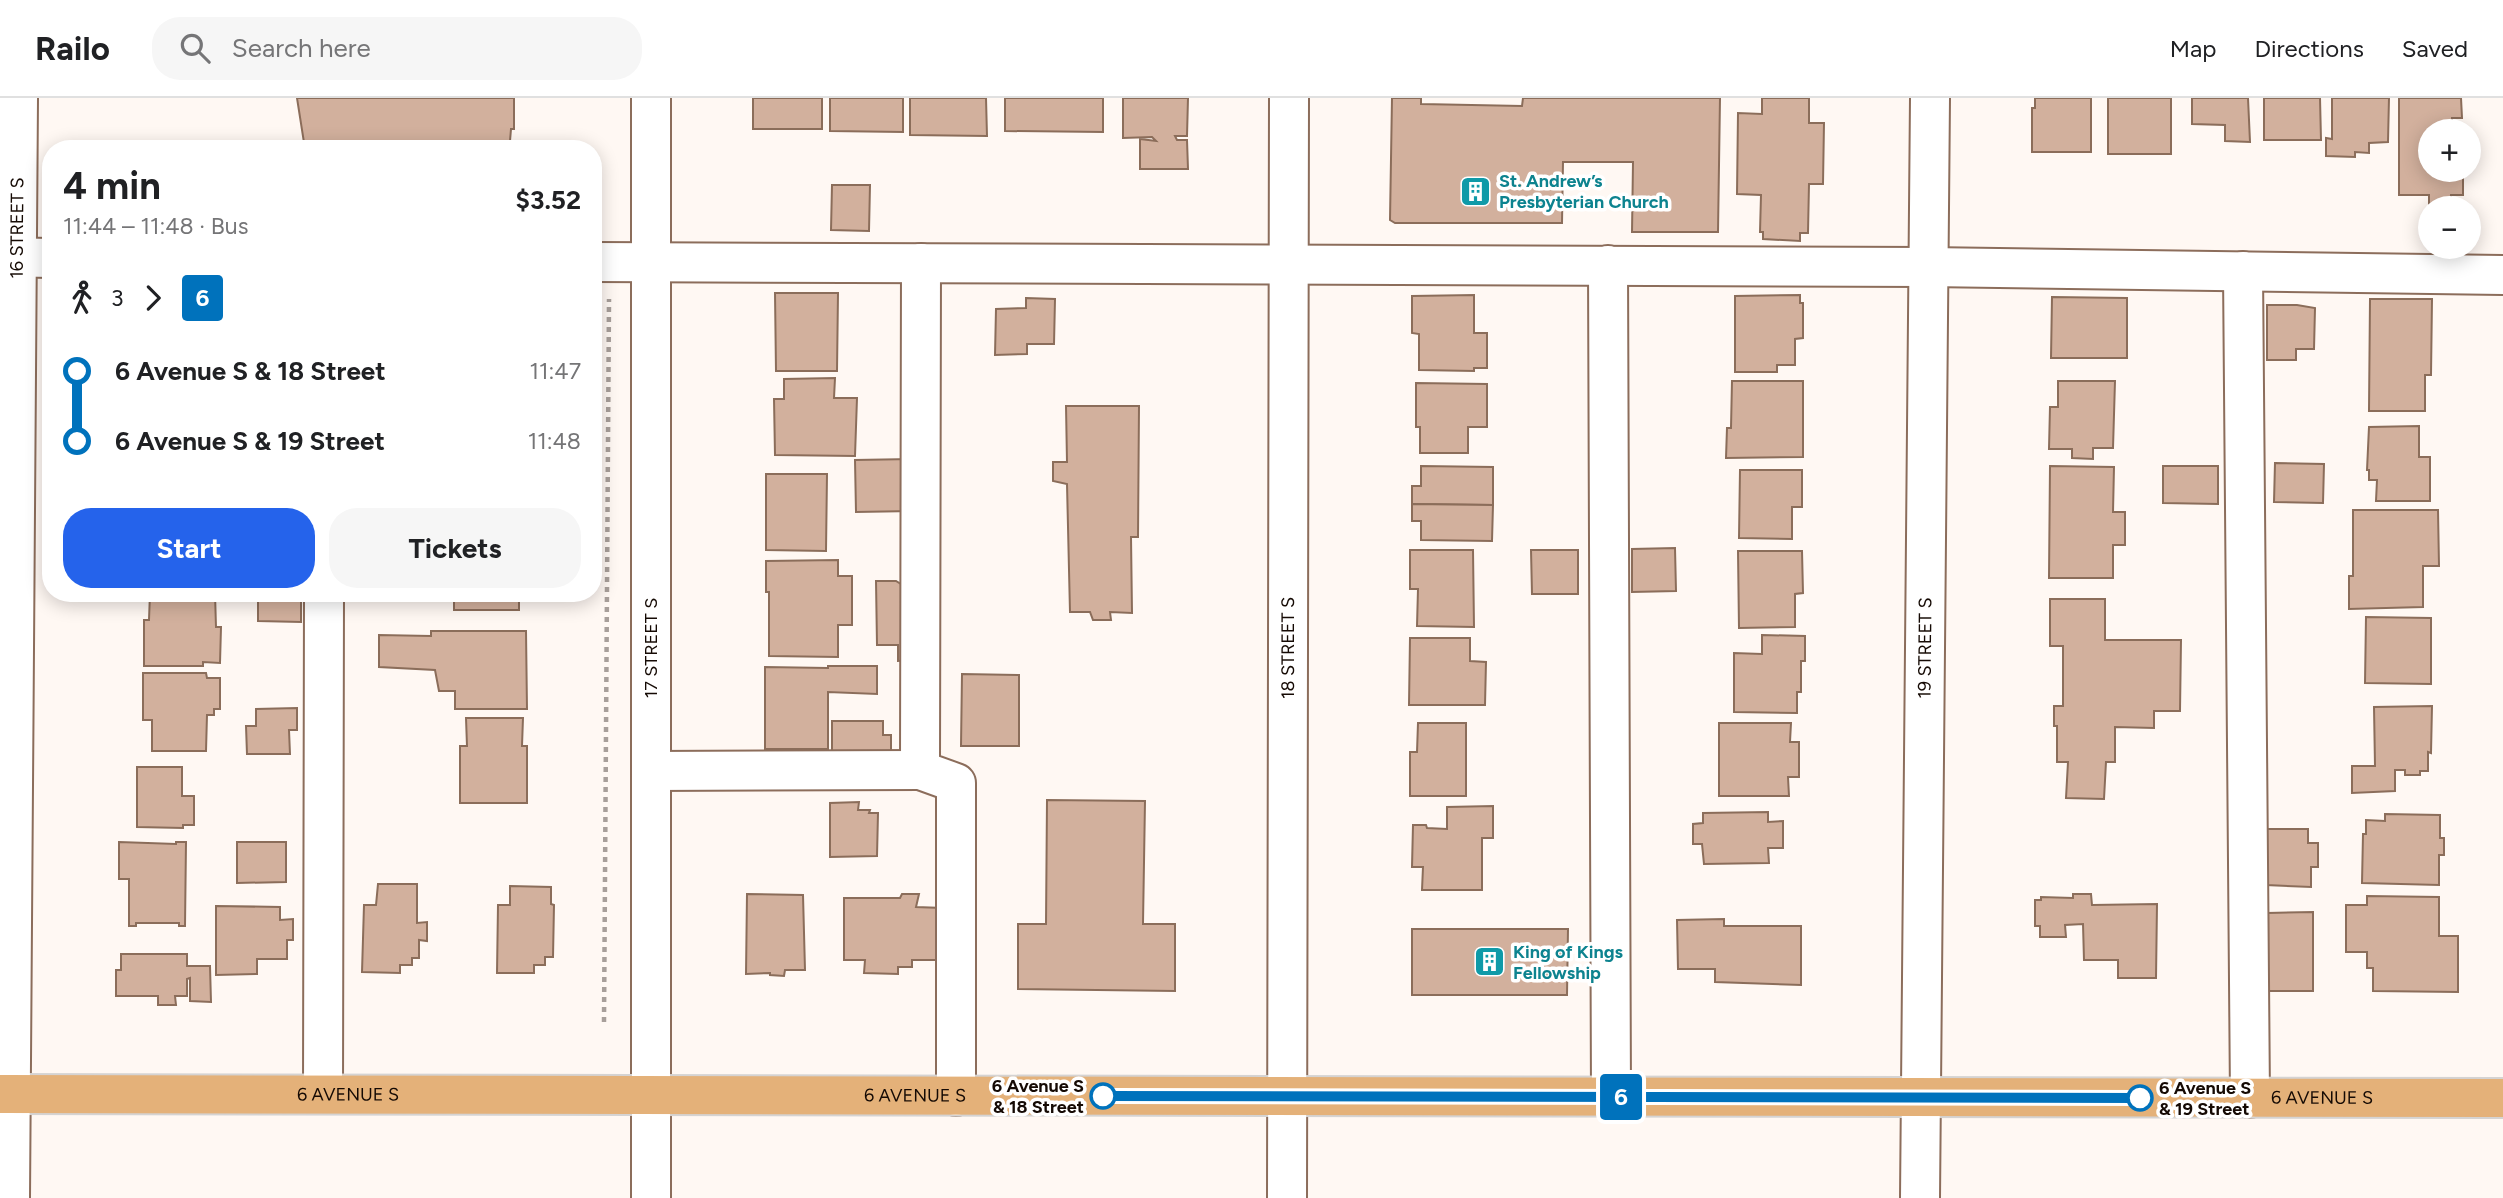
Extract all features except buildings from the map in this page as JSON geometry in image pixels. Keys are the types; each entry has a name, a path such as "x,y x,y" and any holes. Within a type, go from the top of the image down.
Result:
{"main road":[{"name":"6 AVENUE S","path":"5,1094 2503,1098"}],"street":[{"name":"16 STREET S","path":"10,1198 5,1094 23,257 18,98"},
{"name":"17 STREET S","path":"651,98 651,1198"},
{"name":"18 STREET S","path":"1287,1198 1289,98"},
{"name":"19 STREET S","path":"1920,1198 1930,98"},
{"path":"602,262 1928,267 2503,275"},
{"path":"920,770 921,264"},
{"path":"1608,265 1611,1097"},
{"path":"2244,271 2250,1098"},
{"path":"324,602 324,1094"},
{"path":"652,771 920,770 956,783 956,1096"}],"path":[{"path":"602,516 604,1023"}],"bus line":[{"name":"6","path":"1103,1096 2140,1098"}],"place":[{"name":"St. Andrew’s Presbyterian Church","path":"1476,191"},
{"name":"King of Kings Fellowship","path":"1490,962"},
{"name":"6 Avenue S & 18 Street","path":"1103,1096"},
{"name":"6 Avenue S & 19 Street","path":"2140,1098"}]}
